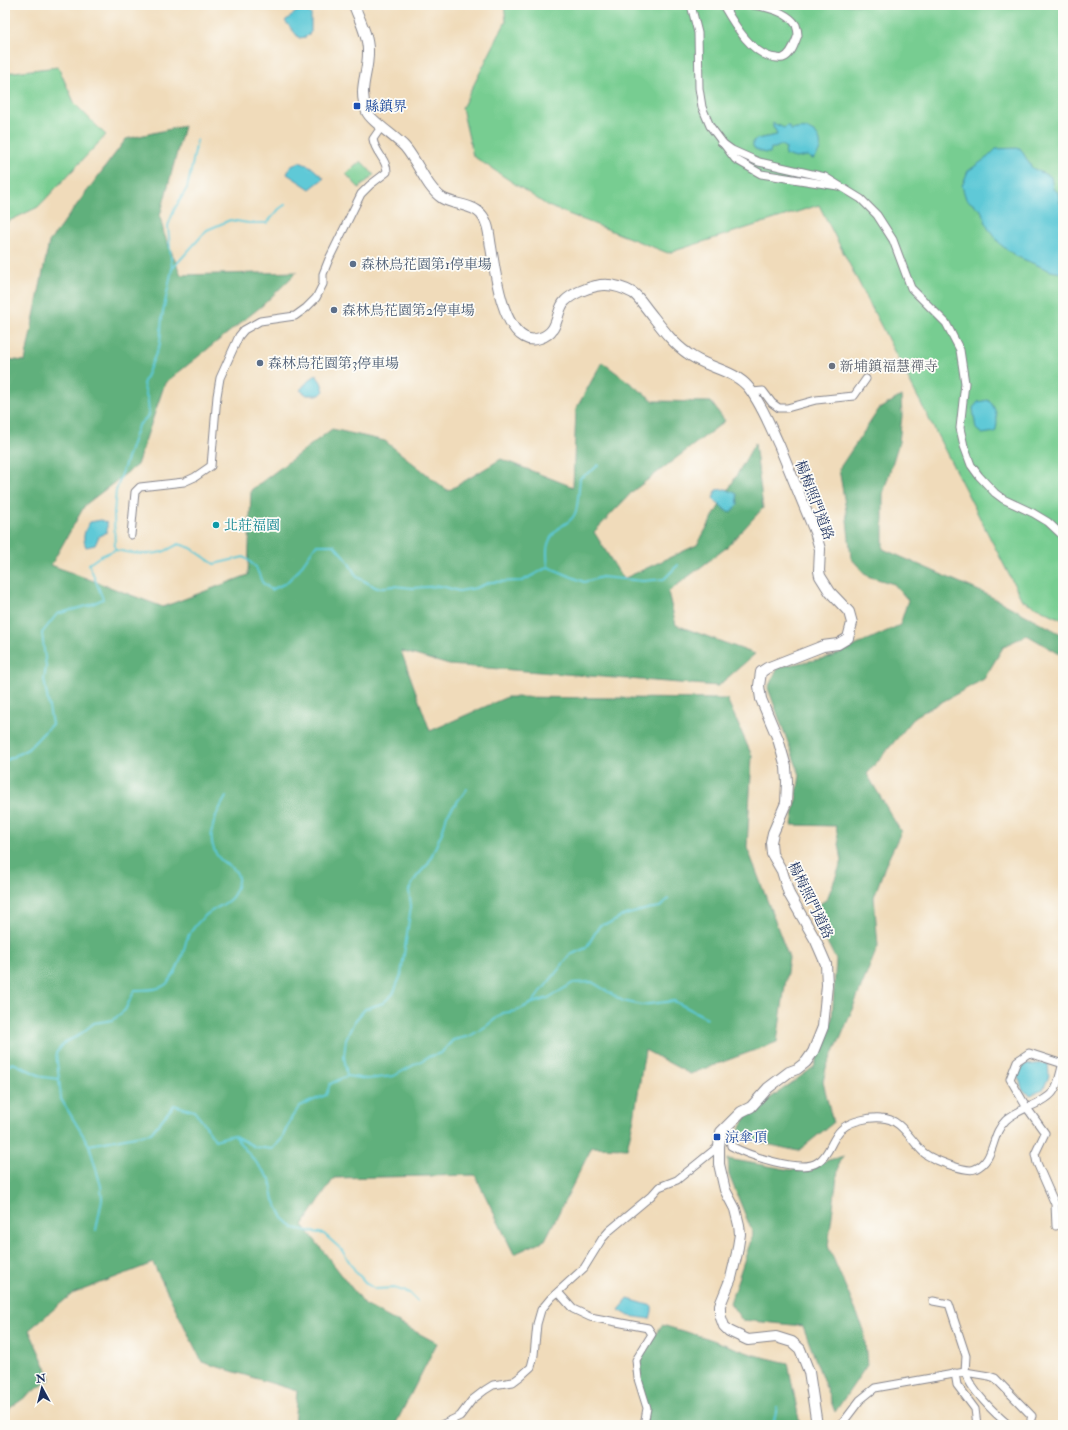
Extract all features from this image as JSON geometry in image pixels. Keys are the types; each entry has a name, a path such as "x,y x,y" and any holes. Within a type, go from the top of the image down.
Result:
{"street":[{"name":"楊梅照門道路","path":"354,5 366,37 368,49 362,99 368,116 382,126 403,145 414,159 428,183 444,200 474,209 482,215 488,226 500,296 506,313 516,331 529,339 539,339 548,334 554,327 564,301 581,291 596,286 618,286 635,294 684,352 695,360 742,380 752,392 767,419 816,532 820,549 820,576 830,592 849,612 852,623 848,638 838,644 823,646 767,668 761,672 759,686 761,699 778,739 786,767 786,803 773,832 771,842 772,854 782,871 789,894 816,940 826,964 827,985 823,1027 806,1062 797,1069 789,1072 768,1088 750,1107 741,1112 721,1132 719,1146 719,1164 722,1179 735,1209 740,1234 731,1278 720,1305 720,1314 724,1326 729,1331 748,1340 776,1337 792,1342 800,1349 809,1372 817,1425"},
{"path":"691,5 698,33 699,88 702,107 710,126 735,159 761,174 842,187"},
{"path":"723,5 750,44 769,58 783,59 790,53 798,35 796,25 786,16 765,7 752,5"},
{"path":"131,535 135,492 140,487 184,482 195,477 211,466 220,378 239,336 244,330 260,321 295,316 316,298 323,284 323,274 329,259 361,194 387,172 387,166 374,147 373,139 382,126"},
{"path":"721,142 732,150 759,162 825,177 861,199 877,214 893,240 911,288 946,323 960,350 965,383 960,428 964,446 971,465 995,493 1003,499 1048,522 1063,536"},
{"path":"752,392 763,391 772,403 779,408 788,408 816,400 854,396 866,379"},
{"path":"728,1125 731,1146 744,1153 781,1164 809,1166 818,1162 826,1153 843,1127 859,1120 881,1117 892,1121 903,1129 925,1154 962,1169 974,1170 986,1162 998,1129 1007,1119 1027,1108 1043,1100 1053,1093 1063,1063 1029,1053 1017,1061 1010,1079 1027,1108 1045,1133 1035,1154 1037,1163 1055,1204 1056,1226"},
{"path":"441,1425 460,1416 472,1400 485,1390 493,1386 513,1382 531,1367 534,1355 537,1324 541,1310 584,1268 602,1239 609,1231 651,1196 659,1187 677,1180 719,1146"},
{"path":"558,1292 573,1309 590,1316 648,1328 652,1334 636,1360 638,1379 647,1408 644,1425"},
{"path":"933,1301 949,1304 966,1356 965,1372 967,1380 997,1416 1009,1425"},
{"path":"840,1425 860,1400 875,1388 965,1372 996,1378 1032,1416 1031,1419"},
{"path":"955,1373 957,1385 975,1409 977,1425"}],"green space":[{"path":"504,5 1063,5 1063,620 1022,600 819,205 668,253 548,206 473,156 462,108 506,21"},
{"path":"58,67 75,104 106,135 38,207 5,223 5,73"},
{"path":"184,126 160,216 164,234 181,275 297,272 263,305 165,383 137,465 85,505 51,565 163,607 248,575 251,490 332,429 385,441 448,491 501,459 573,487 576,409 602,362 654,401 711,402 725,421 633,491 594,532 623,579 697,545 755,443 763,508 726,548 668,592 676,625 755,654 718,686 449,665 401,651 430,731 507,697 727,699 752,756 747,847 789,958 777,1042 690,1074 645,1050 634,1118 627,1148 592,1147 545,1240 514,1254 475,1175 334,1178 303,1225 365,1305 437,1343 395,1425 294,1425 297,1391 202,1362 153,1263 72,1294 29,1330 51,1379 10,1408 5,1423 5,359 25,361 49,242 126,139"},
{"path":"361,161 374,175 359,188 346,174"},
{"path":"901,396 902,416 899,442 883,494 883,549 986,594 1063,635 1063,656 1027,635 1004,646 984,679 916,716 867,774 901,832 885,866 874,897 878,946 841,1037 826,1068 823,1082 833,1123 798,1151 735,1137 748,1114 814,1067 832,1019 836,960 811,910 827,899 842,861 836,826 792,825 800,775 768,688 778,667 831,657 900,625 908,600 894,584 867,576 851,558 846,510 839,469 879,409"},
{"path":"844,1156 839,1162 828,1246 864,1330 867,1365 835,1412 803,1326 742,1320 730,1303 753,1234 729,1175 728,1159 791,1170"},
{"path":"662,1325 707,1338 754,1355 788,1363 800,1425 646,1425 637,1363"}],"water":[{"path":"301,8 311,14 311,32 306,37 299,38 285,21"},
{"path":"773,123 784,128 789,126 791,130 807,129 812,131 819,138 820,142 817,155 813,159 807,156 796,158 785,155 786,148 781,145 771,148 770,153 765,153 755,149 753,146 753,141 777,135 775,129 773,128"},
{"path":"1020,148 1032,168 1051,177 1053,189 1058,192 1060,203 1063,205 1063,271 1061,273 1051,271 1016,256 1001,245 988,228 981,210 966,199 962,186 968,171 988,157 996,149"},
{"path":"299,162 310,166 324,178 310,189 287,174 290,167"},
{"path":"316,375 321,382 324,391 320,395 307,395 300,390 309,380"},
{"path":"988,400 995,411 997,419 996,428 995,432 982,434 976,429 973,408 978,402"},
{"path":"726,489 737,494 738,505 729,513 713,499 716,490"},
{"path":"101,520 107,523 107,532 99,536 95,545 86,547 84,537 88,525 90,522"},
{"path":"1048,1063 1049,1076 1043,1090 1031,1095 1023,1091 1019,1079 1016,1076 1024,1065"},
{"path":"628,1299 652,1306 650,1319 629,1316 619,1310"}],"waterway":[{"path":"172,269 168,226 174,210 187,188 197,140"},
{"path":"5,761 28,749 52,724 44,679 46,667 42,633 57,614 90,605 103,599 89,564 99,557 115,550 114,513 116,491 138,426 149,415 148,401 143,384 160,344 162,317 172,269 207,230 230,220 248,223 267,223 279,209 286,204"},
{"path":"548,567 547,551 551,537 575,514 580,478 598,465"},
{"path":"115,550 151,554 162,552 179,544 191,548 214,564 244,557 256,567 262,582 271,590 286,583 298,571 316,545 334,545 347,560 357,577 377,588 394,586 413,588 441,586 459,591 476,588 491,582 522,581 548,567 584,582 602,577 643,581 664,579 678,565"},
{"path":"347,1076 344,1056 346,1039 354,1022 365,1009 383,1003 393,994 401,975 411,906 409,890 417,876 428,864 443,830 447,815 467,789"},
{"path":"59,1079 56,1053 65,1042 78,1036 94,1023 113,1020 125,1010 135,990 154,989 165,985 171,979 176,970 188,937 193,928 211,911 231,899 234,894 237,888 237,873 220,859 212,844 212,828 226,797"},
{"path":"532,1003 570,955 586,948 600,925 611,923 622,916 660,907 668,899"},
{"path":"5,1067 13,1063 43,1077 59,1079 61,1099 89,1145 151,1133 174,1105 194,1111 215,1140 233,1135 255,1147 272,1149 281,1140 292,1117 300,1106 326,1095 330,1084 347,1076 367,1079 394,1076 428,1057 441,1053 453,1040 470,1036 503,1013 516,1011 530,1004 548,998 573,983 592,982 623,1001 641,1005 674,1001 707,1018"},
{"path":"234,1136 270,1179 274,1200 283,1218 294,1228 324,1234 341,1249 356,1272 367,1284 375,1289 394,1288 409,1293 417,1301"},
{"path":"89,1145 101,1186 102,1199 96,1230"},
{"path":"773,1425 777,1407"}],"place":[{"name":"縣鎮界","path":"357,106"},
{"name":"森林鳥花園第1停車場","path":"353,264"},
{"name":"森林鳥花園第2停車場","path":"334,310"},
{"name":"森林鳥花園第3停車場","path":"260,363"},
{"name":"新埔鎮福慧禪寺","path":"832,366"},
{"name":"北莊福園","path":"216,525"},
{"name":"涼傘頂","path":"717,1137"}]}
